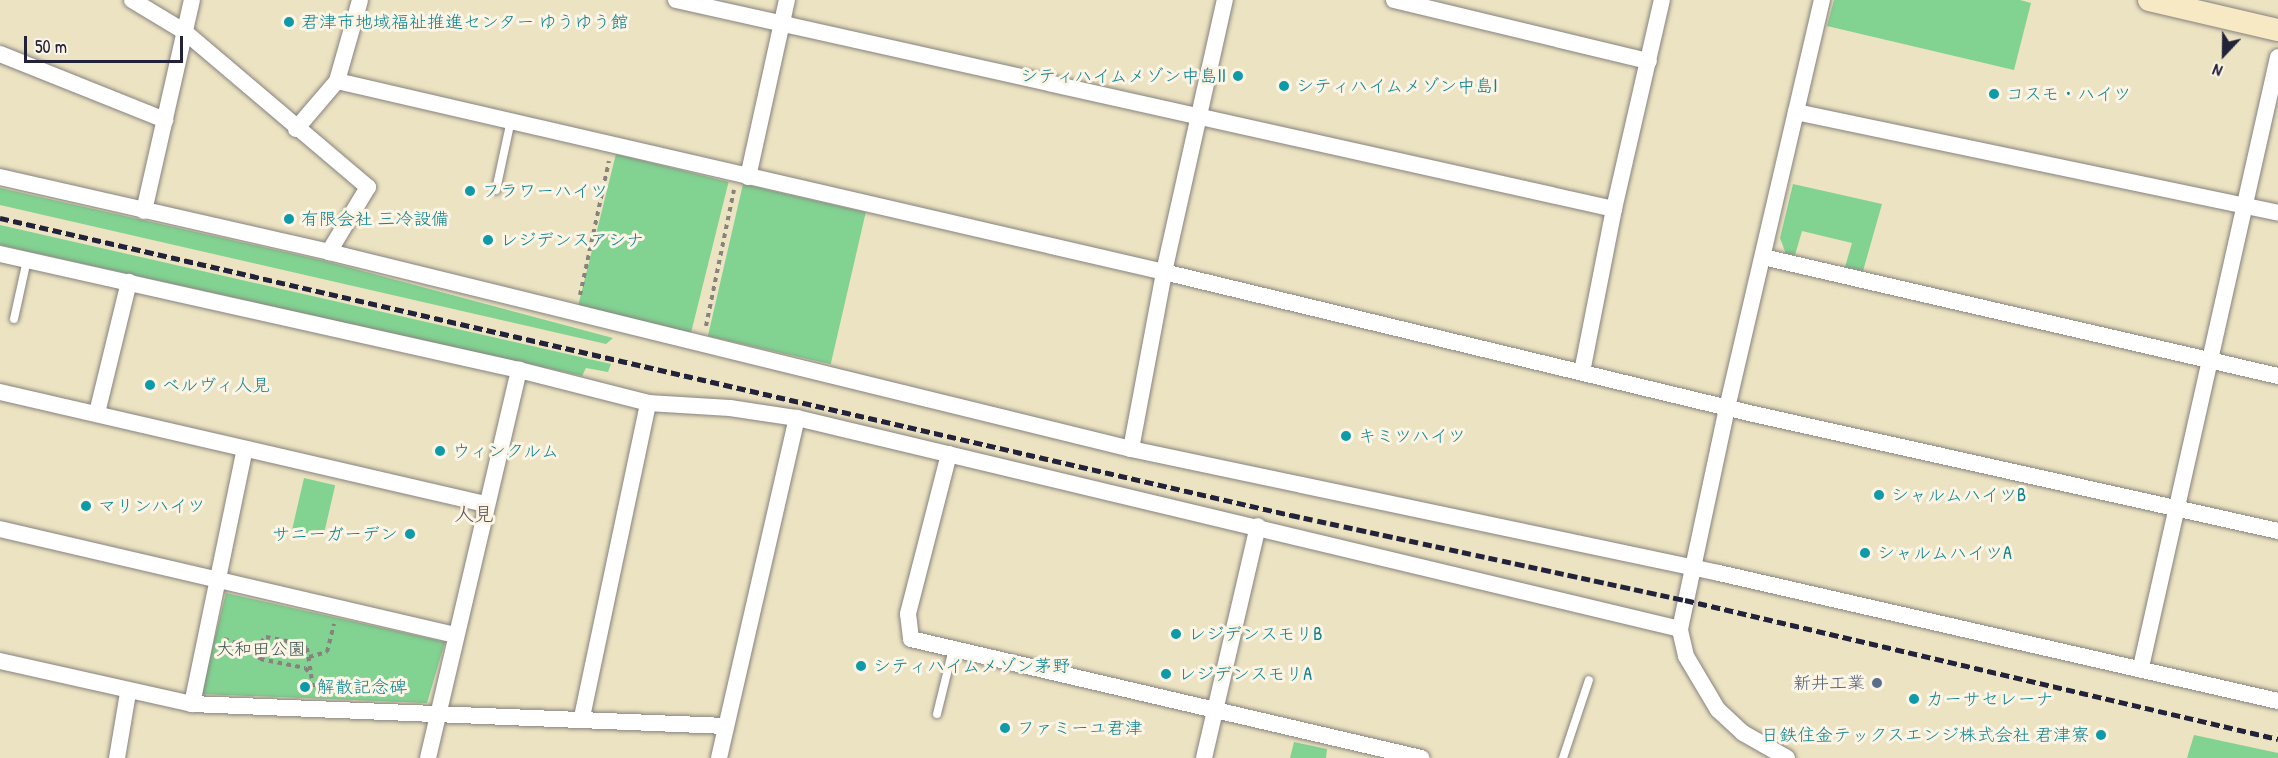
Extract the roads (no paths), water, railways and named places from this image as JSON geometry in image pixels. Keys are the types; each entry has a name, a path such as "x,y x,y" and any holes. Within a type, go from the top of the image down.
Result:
{"street":[{"path":"132,0 185,32 296,129 368,187 328,252"},
{"path":"144,212 192,0"},
{"path":"296,129 337,81 360,0"},
{"path":"676,0 1614,209"},
{"path":"743,175 787,0"},
{"path":"1131,449 1164,272 1225,0"},
{"path":"1395,0 1649,61"},
{"path":"1582,372 1614,209 1662,0"},
{"path":"1786,758 1743,733 1718,710 1686,656 1680,629 1691,567 1822,0"},
{"path":"2149,0 2278,30"},
{"path":"0,54 165,120"},
{"path":"2141,667 2177,508 2207,358 2245,205 2278,57"},
{"path":"337,81 1164,272 1727,408 2278,531"},
{"path":"1796,112 2278,213"},
{"path":"0,177 144,212 328,252 575,316 1131,449 1691,567 2141,667 2278,701"},
{"path":"0,254 519,370 648,403 730,408 797,418 1258,526 1680,629"},
{"path":"1763,257 2278,376"},
{"path":"97,413 129,282"},
{"path":"428,758 454,635 519,370"},
{"path":"0,392 485,504"},
{"path":"582,717 648,403"},
{"path":"719,758 797,418"},
{"path":"192,704 244,449"},
{"path":"949,454 908,614 911,639 1421,758"},
{"path":"1204,758 1258,526"},
{"path":"0,529 454,635"},
{"path":"0,661 128,693 192,704 582,717 725,726"},
{"path":"117,758 128,693"}],"lane":[{"path":"496,190 511,120"},
{"path":"14,319 27,260"},
{"path":"937,714 953,649"},
{"path":"1563,758 1589,680"}],"railway":[{"path":"0,218 1291,515 1685,600 2278,739"}],"place":[{"name":"君津市地域福祉推進センター ゆうゆう館","path":"289,22"},
{"name":"シティハイムメゾン中島II","path":"1238,76"},
{"name":"シティハイムメゾン中島I","path":"1284,86"},
{"name":"コスモ・ハイツ","path":"1994,94"},
{"name":"フラワーハイツ","path":"470,191"},
{"name":"有限会社 三冷設備","path":"289,219"},
{"name":"レジデンスアシナ","path":"488,240"},
{"name":"ベルヴィ人見","path":"150,385"},
{"name":"キミツハイツ","path":"1346,436"},
{"name":"ウィンクルム","path":"440,451"},
{"name":"シャルムハイツB","path":"1879,495"},
{"name":"マリンハイツ","path":"86,506"},
{"name":"サニーガーデン","path":"410,534"},
{"name":"シャルムハイツA","path":"1865,553"},
{"name":"レジデンスモリB","path":"1176,634"},
{"name":"シティハイムメゾン茅野","path":"861,666"},
{"name":"レジデンスモリA","path":"1166,674"},
{"name":"新井工業","path":"1877,683"},
{"name":"解散記念碑","path":"305,687"},
{"name":"カーサセレーナ","path":"1914,699"},
{"name":"ファミーユ君津","path":"1005,728"},
{"name":"日鉄住金テックスエンジ株式会社 君津寮","path":"2101,735"}],"district":[{"name":"人見","path":"474,513"}],"park label":[{"name":"大和田公園","path":"261,649"}]}
